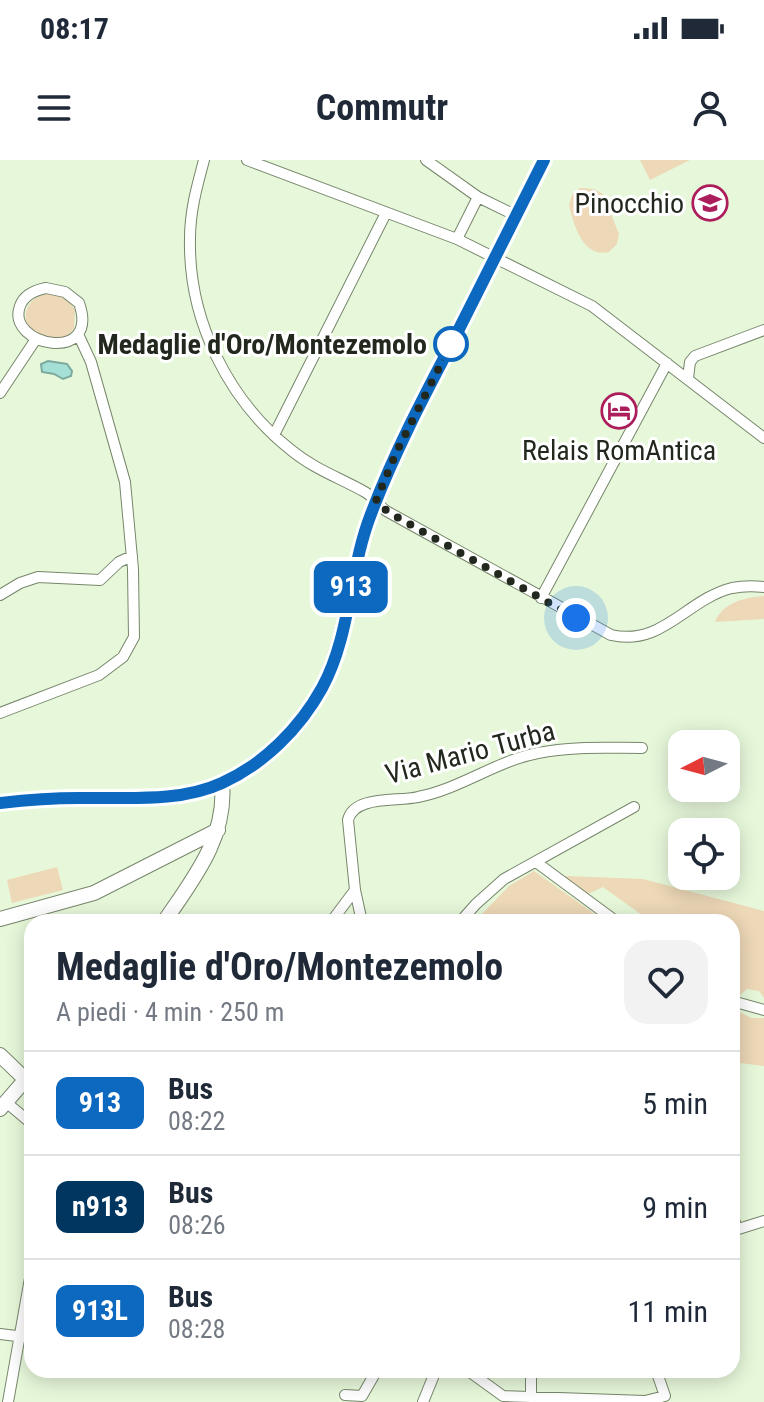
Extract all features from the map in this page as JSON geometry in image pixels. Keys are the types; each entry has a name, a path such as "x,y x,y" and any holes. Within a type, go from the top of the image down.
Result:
{"main road":[{"path":"0,803 195,791 222,783 277,746 303,717 323,685 335,657 362,540 396,453 544,160"},
{"path":"169,914 204,862 218,830 224,806 222,783"},
{"path":"0,919 94,893 218,830"},
{"path":"0,1055 24,1072"},
{"path":"3,1106 24,1082"}],"street":[{"path":"204,160 194,199 190,236 197,300 209,337 228,380 256,418 305,461 368,494 388,512 600,631 630,638 649,634 725,591 764,587"},
{"path":"247,160 457,239 592,306 764,438"},
{"path":"426,160 478,197 515,215"},
{"path":"457,239 478,197"},
{"path":"274,435 386,213"},
{"path":"41,289 62,290 76,299 82,312 78,334 63,343 36,339 21,322 19,309 29,295 41,289"},
{"path":"688,378 691,361 697,355 764,330"},
{"path":"0,713 85,683 105,672 123,657 134,637 128,507 119,457 88,352 78,334"},
{"path":"0,393 36,339"},
{"path":"541,598 655,385 664,360"},
{"path":"0,595 20,583 49,576 96,581 106,576 119,562 132,556"},
{"name":"Via Mario Turba","path":"355,890 348,820 351,811 359,804 421,797 535,754 584,748 642,748"},
{"path":"468,914 497,884 634,807"},
{"path":"536,862 606,914"},
{"path":"337,914 355,890"},
{"path":"355,890 360,914"},
{"path":"740,1003 764,1010"},
{"path":"3,1106 24,1119"},
{"path":"740,1228 764,1221"},
{"path":"0,1334 24,1337"},
{"path":"8,1402 24,1347"},
{"path":"345,1395 362,1396 372,1378"},
{"path":"423,1402 433,1378"},
{"path":"478,1378 503,1396 645,1401 665,1396 659,1378"},
{"path":"531,1378 531,1397"}],"shaded area":[{"path":"640,160 690,160 650,180"},
{"path":"580,188 594,189 603,194 619,234 617,244 609,252 592,250 577,231 569,205 572,195"},
{"path":"53,293 67,299 75,310 74,329 66,337 48,338 36,334 26,321 26,313 34,299"},
{"path":"764,596 764,619 715,622 723,610 735,602"},
{"path":"57,867 63,890 12,903 7,880"},
{"path":"534,871 595,914 482,914 509,886"},
{"path":"566,876 643,879 668,886 668,890 685,890 764,911 764,998 759,991 747,989 740,995 740,914 640,914 603,887 588,894 566,881"},
{"path":"740,1012 751,1018 764,1018 764,1066 740,1063"}],"water":[{"path":"48,361 67,364 72,371 71,376 63,379 42,372 41,364"}],"bus line":[{"name":"913","path":"0,803 54,798 132,798 195,791 222,783 242,772 289,734 323,685 335,657 364,533 389,468 544,160"}],"place":[{"name":"Pinocchio","path":"710,203"},
{"name":"Medaglie d'Oro/Montezemolo","path":"451,344"},
{"name":"Relais RomAntica","path":"619,411"}],"route":[{"path":"451,344 396,453 376,501 382,509 576,618"}]}
